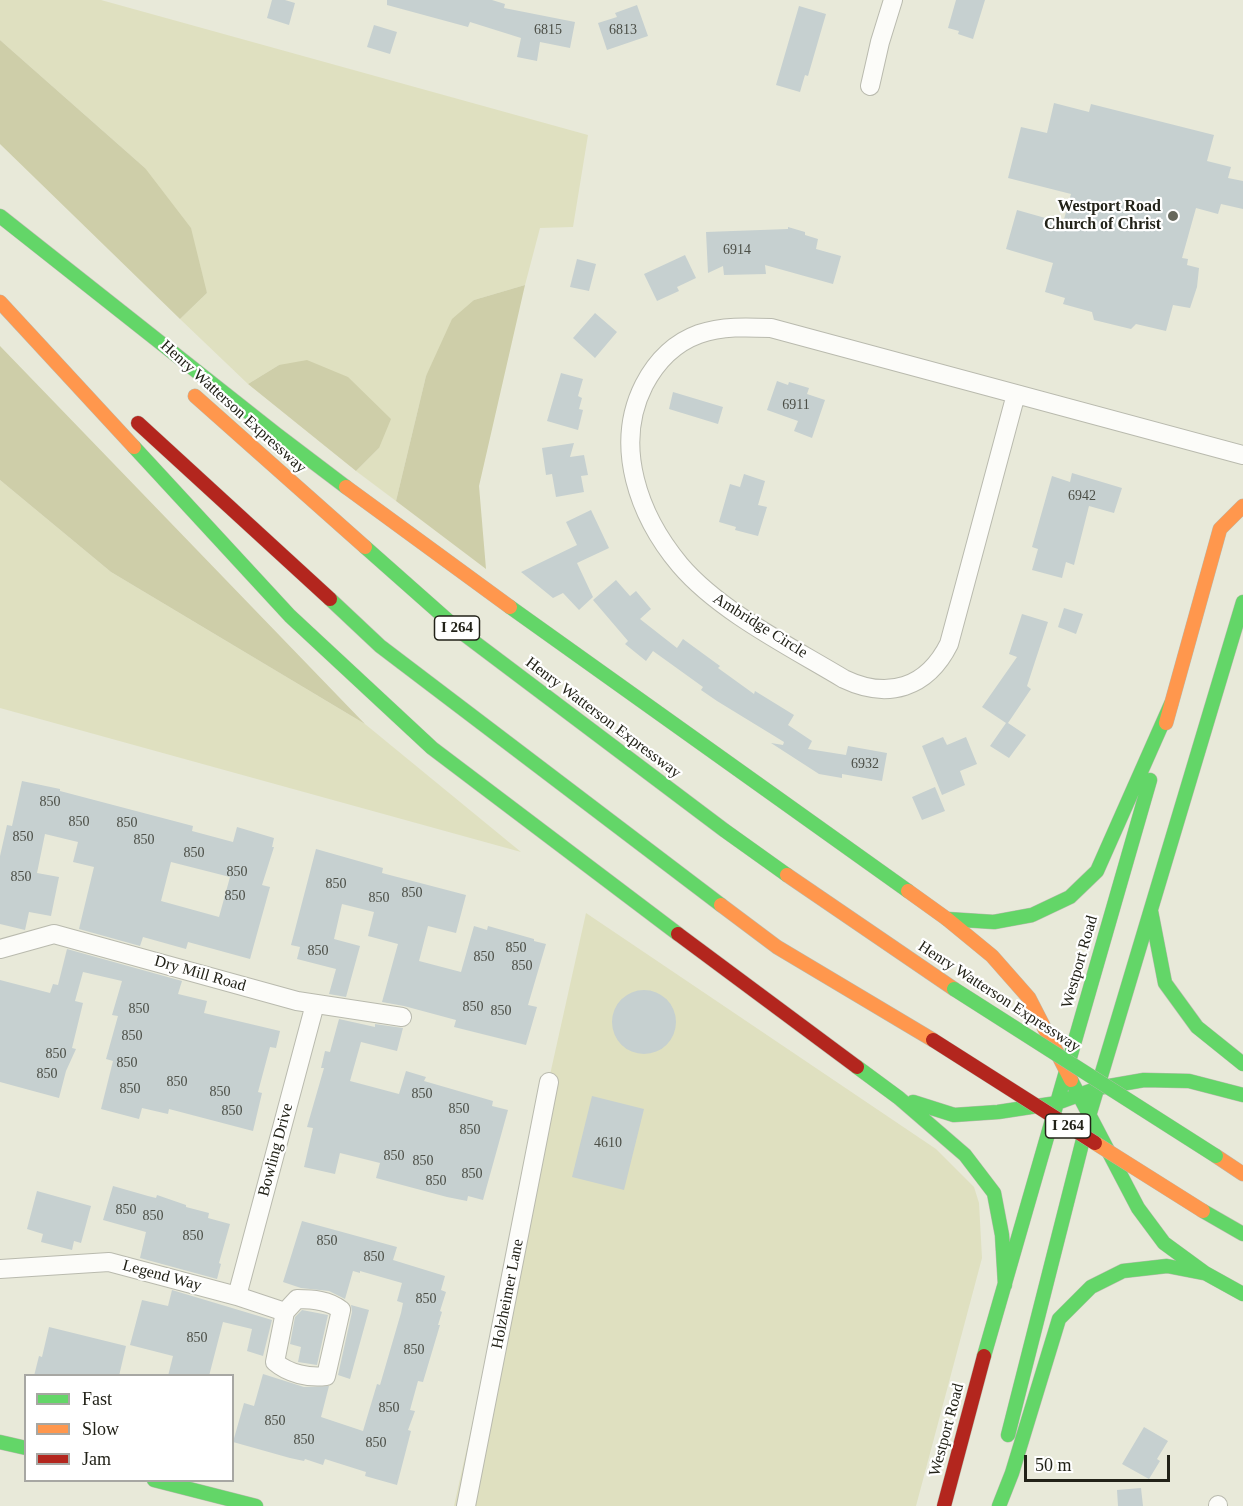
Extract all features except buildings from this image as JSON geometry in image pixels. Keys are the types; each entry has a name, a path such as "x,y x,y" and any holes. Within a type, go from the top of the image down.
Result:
{"main road":[{"name":"Henry Watterson Expressway","path":"0,216 137,342"},
{"path":"0,216 276,434 434,553 947,919 992,956 1029,998 1138,1208 1164,1243 1205,1273 1243,1294"},
{"path":"0,296 86,376"},
{"path":"0,302 290,616 432,748 899,1098 965,1155 994,1193 1002,1235 1005,1285"},
{"name":"Henry Watterson Expressway","path":"188,390 461,632 724,830 835,909 954,989 1243,1174"},
{"name":"I 264","path":"130,416 380,646 777,947 933,1040 1243,1234"},
{"name":"Westport Road","path":"944,1506 1220,529 1243,506"},
{"path":"990,1506 1089,1116 1243,602"},
{"path":"947,919 994,922 1032,915 1070,897 1097,871 1171,704"},
{"path":"1150,911 1165,983 1197,1028 1243,1064"},
{"path":"899,1098 954,1115 998,1112 1057,1102 1098,1088 1144,1080 1190,1081 1243,1095"},
{"path":"999,1506 1012,1473 1059,1319 1091,1287 1123,1271 1167,1266 1205,1273"},
{"path":"0,1442 24,1448"},
{"path":"162,1482 256,1506"}],"street":[{"path":"870,86 892,0"},
{"name":"Ambridge Circle","path":"1016,394 949,644 936,666 926,675 915,683 896,688 876,690 844,679 707,592 682,567 664,544 645,509 633,476 629,446 631,420 638,397 649,375 661,359 679,344 718,329 771,328 1243,455"},
{"name":"Dry Mill Road","path":"0,949 54,934 297,1001 402,1017"},
{"name":"Bowling Drive","path":"237,1296 315,1004"},
{"name":"Holzheimer Lane","path":"466,1506 549,1082"},
{"name":"Legend Way","path":"1,1273 109,1262 237,1296 285,1312"},
{"path":"297,1299 314,1299 337,1306 341,1310 326,1376 313,1377 283,1369 276,1362 285,1312 297,1299"}],"green space":[{"path":"0,0 101,0 588,135 573,227 540,228 525,285 474,300 426,376 396,501 356,471 379,448 279,365 248,384 180,319 207,293 145,168 0,40"},
{"path":"0,40 145,168 191,228 207,293 180,319 0,144"},
{"path":"525,285 479,486 486,569 396,501 426,376 452,319 474,300"},
{"path":"0,346 365,724 111,572 0,480"},
{"path":"307,360 348,377 391,419 379,448 356,471 248,384 279,365"},
{"path":"0,480 111,572 365,724 521,852 0,708"},
{"path":"586,913 936,1149 974,1187 979,1203 982,1258 916,1506 454,1506"}],"traffic: fast":[{"path":"0,216 346,487"},
{"path":"134,447 290,616 432,748 678,934"},
{"path":"365,547 461,632 787,875"},
{"path":"330,599 380,646 721,905"},
{"path":"1008,1435 1089,1116 1243,602"},
{"path":"510,607 908,891"},
{"path":"947,919 994,922 1032,915 1070,897 1097,871 1171,704"},
{"path":"984,1356 1150,780"},
{"path":"1151,911 1165,983 1197,1027 1243,1064"},
{"path":"954,989 1216,1156"},
{"path":"857,1067 899,1098 965,1155 994,1193 1002,1235 1005,1285"},
{"path":"1071,1080 1138,1208 1164,1243 1205,1273 1243,1294"},
{"path":"913,1102 954,1115 998,1112 1057,1103 1098,1088 1144,1080 1189,1081 1243,1095"},
{"path":"1203,1211 1243,1234"},
{"path":"999,1506 1012,1473 1059,1319 1091,1287 1123,1271 1167,1266 1203,1273"},
{"path":"0,1442 24,1448"},
{"path":"162,1482 256,1506"}],"traffic: slow":[{"path":"0,302 134,447"},
{"path":"195,396 365,547"},
{"path":"346,487 510,607"},
{"path":"1166,723 1220,529 1243,506"},
{"path":"787,875 954,989"},
{"path":"908,891 992,956 1029,998 1071,1080"},
{"path":"721,905 777,947 933,1040"},
{"path":"1095,1143 1203,1211"},
{"path":"1216,1156 1243,1174"}],"traffic: jam":[{"path":"138,423 330,599"},
{"path":"678,934 857,1067"},
{"path":"933,1040 1095,1143"},
{"path":"944,1506 984,1356"}],"place":[{"name":"Westport Road Church of Christ","path":"1173,216"}]}
